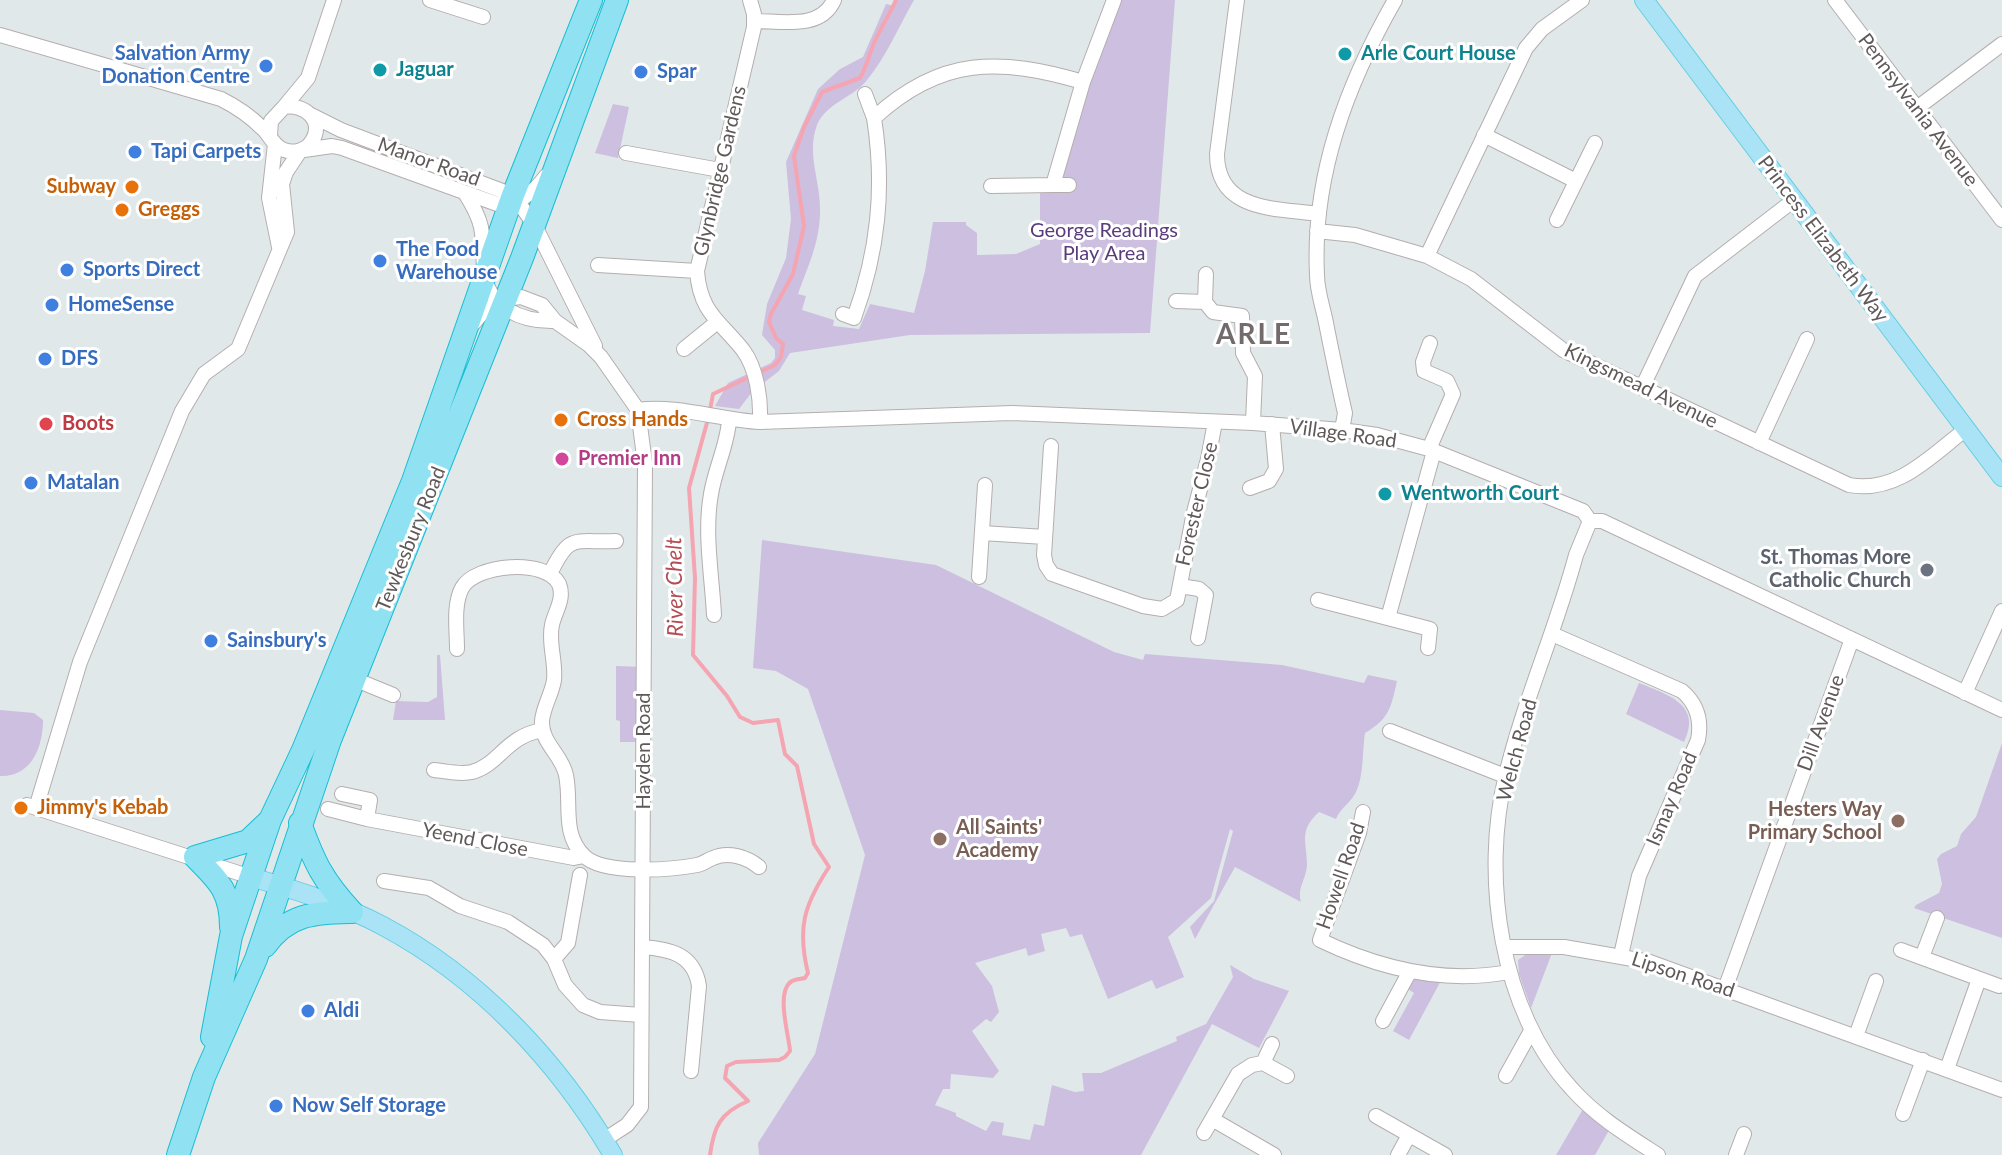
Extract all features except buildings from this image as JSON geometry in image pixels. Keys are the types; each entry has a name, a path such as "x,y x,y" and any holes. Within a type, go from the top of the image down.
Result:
{"highway":[{"name":"Tewkesbury Road","path":"204,1077 231,936 270,820 303,750 413,481 484,273 591,0"},
{"name":"Tewkesbury Road","path":"178,1155 204,1077 256,959 330,740 534,224 617,0"},
{"path":"251,877 265,872 269,867 311,761 330,740"},
{"path":"231,936 231,909 227,894 195,857 248,841 270,820"},
{"path":"300,823 327,886 352,912"},
{"path":"217,1009 227,998 260,897 281,886"},
{"path":"256,959 274,934 293,920 309,913 352,912"}],"main road":[{"name":"Princess Elizabeth Way","path":"1644,0 2002,477"},
{"name":"Hayden Road","path":"251,877 352,912 409,941 490,1002 550,1065 608,1147"}],"street":[{"path":"279,247 269,198 273,140 271,121 308,78 334,0"},
{"path":"430,0 483,17"},
{"name":"Glynbridge Gardens","path":"750,0 755,21 697,271 702,299 716,323 749,361 757,386 760,422"},
{"path":"755,21 815,19 826,13 834,0"},
{"path":"1053,185 1083,82 1114,0"},
{"path":"1237,0 1217,154 1221,177 1235,196 1249,204 1319,214"},
{"path":"1342,430 1345,413 1317,277 1319,214 1331,150 1343,108 1364,58 1395,0"},
{"path":"1427,256 1530,42 1542,29 1582,0"},
{"name":"Pennsylvania Avenue","path":"1839,1 1917,108 1999,211"},
{"path":"0,35 221,99 239,108 286,151 301,150"},
{"path":"1917,108 2002,44"},
{"path":"874,118 921,84 975,67 1027,67 1083,82"},
{"path":"251,877 32,806 80,662 182,411 204,374 238,349 287,232 283,178 315,135 308,78"},
{"path":"843,314 854,318 875,245 880,170 874,118 865,94"},
{"path":"239,108 298,106 311,115"},
{"name":"Manor Road","path":"311,115 514,199"},
{"path":"1484,135 1576,181"},
{"path":"1557,220 1595,143"},
{"name":"Manor Road","path":"301,150 332,146 342,148 497,204 514,199"},
{"path":"626,153 720,170"},
{"path":"534,224 514,199 537,188 558,160"},
{"path":"991,186 1069,185"},
{"path":"458,347 477,318 502,303 490,292 484,273 480,224 465,193"},
{"path":"1642,388 1695,276 1794,200"},
{"name":"Hayden Road","path":"534,224 601,357 638,410 645,464 641,1107 608,1147"},
{"name":"Kingsmead Avenue","path":"1317,231 1355,235 1427,256 1471,279 1563,350 1840,482 1870,487 1900,478 1966,429"},
{"path":"598,265 697,271"},
{"path":"1206,274 1205,302 1213,312 1240,314 1243,318 1243,353 1255,376 1253,423"},
{"path":"555,321 562,297 561,280"},
{"path":"1176,301 1205,302"},
{"name":"Hayden Road","path":"502,303 538,321 555,321 601,357"},
{"path":"684,349 716,323"},
{"path":"1759,443 1807,339"},
{"path":"1388,618 1432,450 1453,394 1447,381 1424,371 1423,362 1430,343"},
{"name":"Village Road","path":"638,410 656,407 725,420 760,422 1012,413 1272,424 1377,435 1432,450 1583,511 1590,521 1602,521 2002,710"},
{"path":"714,615 709,504 728,437 725,420"},
{"name":"Forester Close","path":"1051,446 1045,560 1052,574 1155,609 1173,605 1177,600 1215,422"},
{"path":"1250,488 1269,481 1276,469 1272,424"},
{"path":"979,577 985,485"},
{"name":"Welch Road","path":"1590,521 1576,555 1505,776 1497,870 1504,947 1509,972 1531,1031 1556,1070 1586,1104 1658,1155"},
{"path":"982,533 1045,537"},
{"path":"550,574 561,551 569,544 616,541"},
{"path":"457,649 457,603 462,589 472,577 494,569 539,569 550,574 560,586 561,599 551,627 554,680 543,713 542,730 563,766 568,785 570,834 584,856"},
{"name":"Forester Close","path":"1180,586 1199,589 1206,595 1198,638"},
{"path":"1318,600 1430,629 1432,636 1428,648"},
{"path":"1965,693 2002,611"},
{"name":"Ismay Road","path":"1552,634 1682,691 1692,701 1698,715 1698,740 1639,876 1621,955"},
{"name":"Dill Avenue","path":"1725,989 1852,639"},
{"path":"354,679 393,695"},
{"path":"434,770 474,771 489,763 513,740 542,730"},
{"path":"1390,731 1505,776"},
{"path":"342,794 370,800 367,819"},
{"name":"Yeend Close","path":"328,809 574,858 584,856 598,866 614,870 699,865 724,855 741,857 759,867"},
{"name":"Howell Road","path":"1363,812 1359,833 1320,940 1365,959 1410,971 1466,976 1509,972"},
{"path":"554,959 568,943 580,875"},
{"path":"384,881 429,888 460,906 508,922 536,939 554,959 565,985 583,1005 600,1012 641,1015"},
{"path":"1922,957 1937,918"},
{"path":"642,947 674,951 688,961 696,974 699,986 691,1071"},
{"name":"Lipson Road","path":"1504,947 1564,947 1650,962 2002,1090"},
{"path":"1901,950 1999,986"},
{"path":"1383,1021 1410,971"},
{"path":"1947,1069 1979,979"},
{"path":"1856,1036 1876,981"},
{"path":"1506,1076 1531,1031"},
{"path":"1263,1063 1272,1044"},
{"path":"1903,1114 1923,1060"},
{"path":"1204,1133 1238,1074 1252,1065 1263,1063 1287,1076"},
{"path":"1376,1116 1445,1155"},
{"path":"1212,1119 1274,1155"},
{"path":"1736,1155 1744,1134"},
{"path":"1398,1155 1409,1135"}],"green space":[{"name":"George Readings Play Area","path":"898,0 914,0 880,61 867,80 827,111 817,125 813,157 820,200 819,222 813,254 798,294 806,296 802,310 834,320 833,326 859,329 870,304 914,313 933,222 966,222 977,233 977,255 1016,254 1040,244 1040,185 1053,185 1114,0 1175,0 1150,333 910,335 790,353 779,371 752,392 739,409 715,406 728,383 771,363 775,358 775,350 762,335 767,304 786,258 791,219 786,162 818,89 840,69 863,57 886,4 894,6"},
{"path":"613,104 629,107 618,158 595,153"},
{"name":"All Saints' Academy","path":"762,540 936,565 1114,652 1143,660 1145,654 1282,665 1364,683 1368,675 1397,681 1388,712 1365,733 1359,785 1354,796 1336,819 1319,812 1308,825 1305,837 1307,865 1300,892 1301,902 1235,867 1195,939 1190,927 1214,901 1233,831 1230,829 1211,898 1168,937 1184,977 1156,989 1152,980 1108,999 1082,934 1070,937 1066,928 1041,934 1045,951 1028,956 1026,948 975,963 992,986 999,1012 991,1022 986,1019 972,1031 999,1071 993,1078 951,1074 950,1089 943,1089 935,1105 956,1113 956,1116 986,1131 992,1121 1004,1123 1002,1135 1030,1140 1034,1124 1044,1126 1052,1085 1075,1092 1084,1091 1082,1073 1101,1073 1177,1041 1176,1037 1206,1024 1233,977 1230,965 1254,979 1289,991 1259,1048 1212,1024 1141,1155 759,1155 758,1143 815,1054 865,855 808,689 776,671 753,668"},
{"path":"437,655 440,655 445,720 393,720 396,701 428,702 437,697"},
{"path":"616,666 644,667 643,742 620,742 620,721 616,720"},
{"path":"1639,683 1679,702 1689,718 1684,742 1626,714"},
{"path":"0,710 34,713 43,720 41,741 33,759 20,772 0,776"},
{"path":"2002,743 2002,938 1914,908 1939,893 1942,884 1937,859 1957,846 1961,834 1976,817"},
{"path":"1528,953 1552,953 1531,1008 1519,974 1518,960"},
{"path":"1417,972 1444,975 1409,1040 1393,1031 1414,993 1408,989"},
{"path":"1586,1104 1612,1125 1595,1155 1556,1155"}],"waterway":[{"name":"River Chelt","path":"710,410 713,394 775,365 781,357 783,344 776,338 769,322 793,274 804,226 794,156 804,127 822,92 860,78 896,0"},
{"name":"River Chelt","path":"708,419 689,488 695,578 693,655 740,717 753,723 778,720 785,754 797,766 814,844 829,867 808,905 805,917 803,943 808,973 805,978 792,981 784,994 790,1051 779,1060 736,1062 727,1066 725,1078 748,1101 731,1110 720,1122 710,1155"}],"place":[{"name":"Arle Court House","path":"1345,54"},
{"name":"Salvation Army Donation Centre","path":"266,66"},
{"name":"Jaguar","path":"380,70"},
{"name":"Spar","path":"641,72"},
{"name":"Tapi Carpets","path":"135,152"},
{"name":"Subway","path":"132,187"},
{"name":"Greggs","path":"122,210"},
{"name":"The Food Warehouse","path":"380,261"},
{"name":"Sports Direct","path":"67,270"},
{"name":"HomeSense","path":"52,305"},
{"name":"DFS","path":"45,359"},
{"name":"Cross Hands","path":"561,420"},
{"name":"Boots","path":"46,424"},
{"name":"Premier Inn","path":"562,459"},
{"name":"Matalan","path":"31,483"},
{"name":"Wentworth Court","path":"1385,494"},
{"name":"St. Thomas More Catholic Church","path":"1927,570"},
{"name":"Sainsbury's","path":"211,641"},
{"name":"Jimmy's Kebab","path":"21,808"},
{"name":"Hesters Way Primary School","path":"1898,821"},
{"name":"All Saints' Academy","path":"940,839"},
{"name":"Aldi","path":"308,1011"},
{"name":"Now Self Storage","path":"276,1106"}],"district":[{"name":"ARLE","path":"1254,335"}]}
